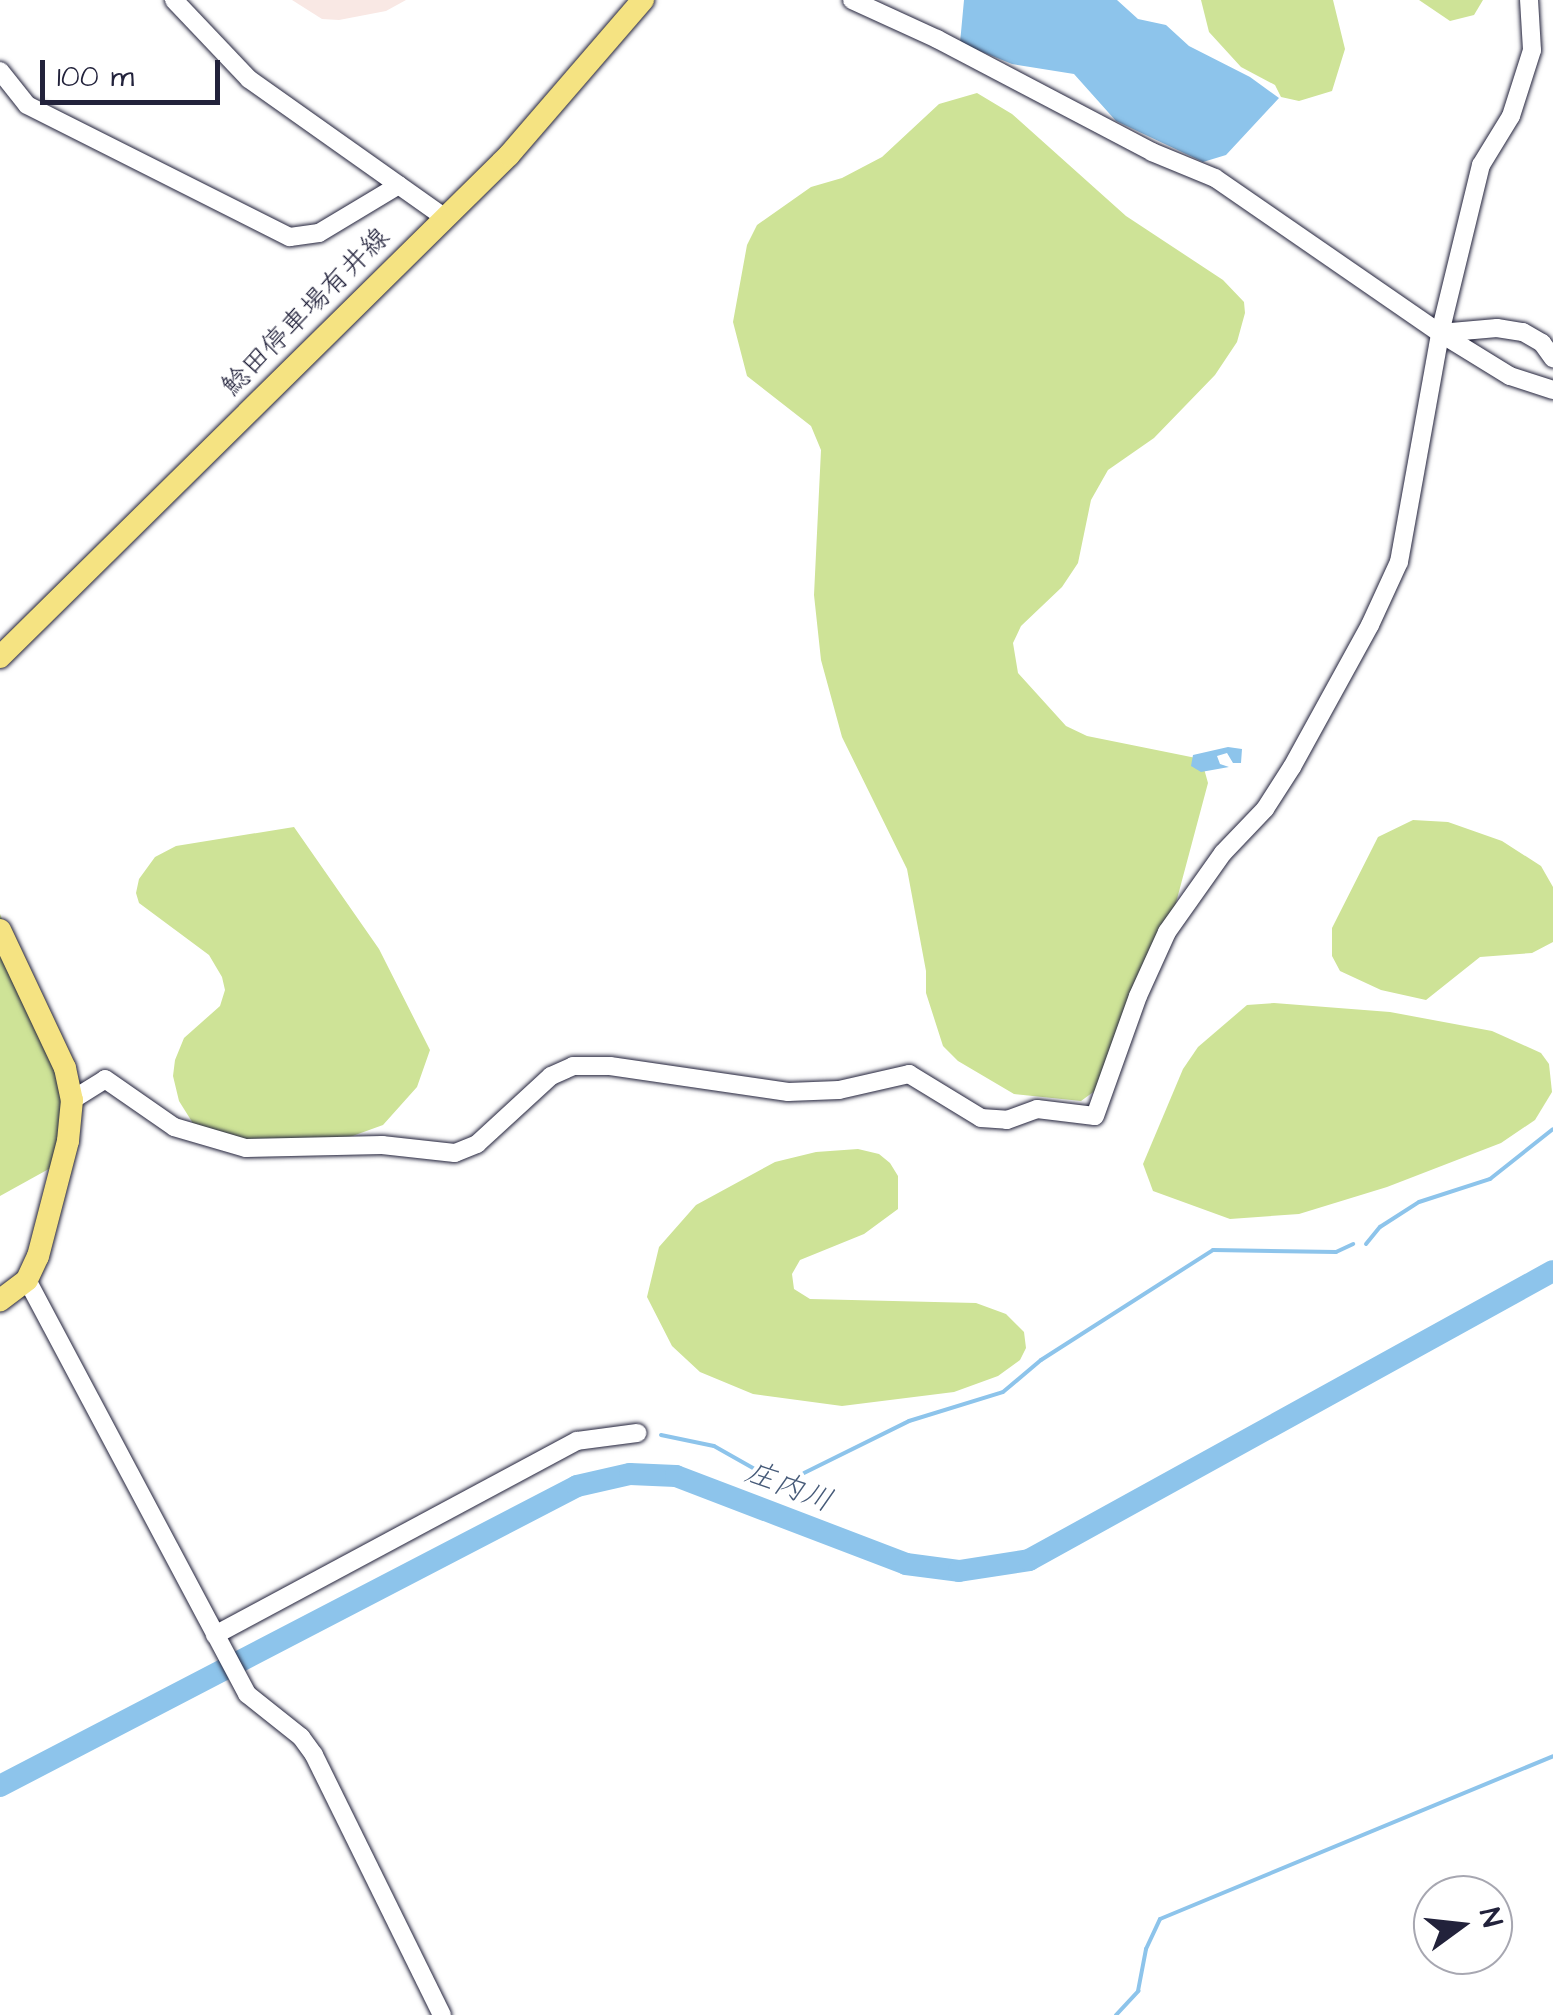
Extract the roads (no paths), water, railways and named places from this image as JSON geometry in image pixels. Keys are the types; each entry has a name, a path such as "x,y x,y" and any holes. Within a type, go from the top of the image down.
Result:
{"main road":[{"name":"鯰田停車場有井線","path":"0,656 534,128 643,0"},
{"path":"0,930 65,1068 72,1100 50,1220 27,1280 0,1300"}],"street":[{"path":"174,0 249,79 444,217"},
{"path":"852,0 938,39 1152,152 1215,178 1440,334 1510,376 1553,390"},
{"path":"72,1100 104,1080 174,1127 246,1148 382,1145 455,1153 476,1144 551,1076 573,1066 610,1066 788,1092 840,1090 908,1074 981,1118 1007,1120 1038,1110 1095,1116 1138,996 1168,932 1224,854 1265,809 1292,767 1399,562 1440,334 1481,165 1511,116 1532,50 1529,0"},
{"path":"1532,50 1553,54"},
{"path":"0,72 27,105 290,237 320,233 399,185"},
{"path":"1440,334 1497,328 1523,332 1542,344 1553,358"},
{"path":"27,1280 247,1694 302,1737 314,1755 442,2015"},
{"path":"216,1637 577,1442 637,1433"}],"water":[{"path":"964,0 1117,0 1138,19 1166,25 1189,46 1250,77 1279,98 1226,155 1203,162 1116,121 1074,74 1012,64 960,43"},
{"path":"1228,747 1242,749 1241,763 1233,763 1227,753 1217,756 1220,764 1229,767 1201,772 1191,766 1193,755"}],"waterway":[{"path":"1366,1244 1380,1227 1419,1202 1490,1179 1553,1129"},
{"path":"804,1473 909,1421 1003,1392 1041,1360 1213,1250 1336,1252 1353,1244"},
{"name":"庄内川","path":"0,1786 577,1486 630,1474 676,1476 906,1564 959,1571 1029,1560 1553,1271"},
{"path":"661,1435 714,1446 767,1476"},
{"path":"1116,2015 1138,1991 1146,1949 1160,1919 1553,1756"}]}
